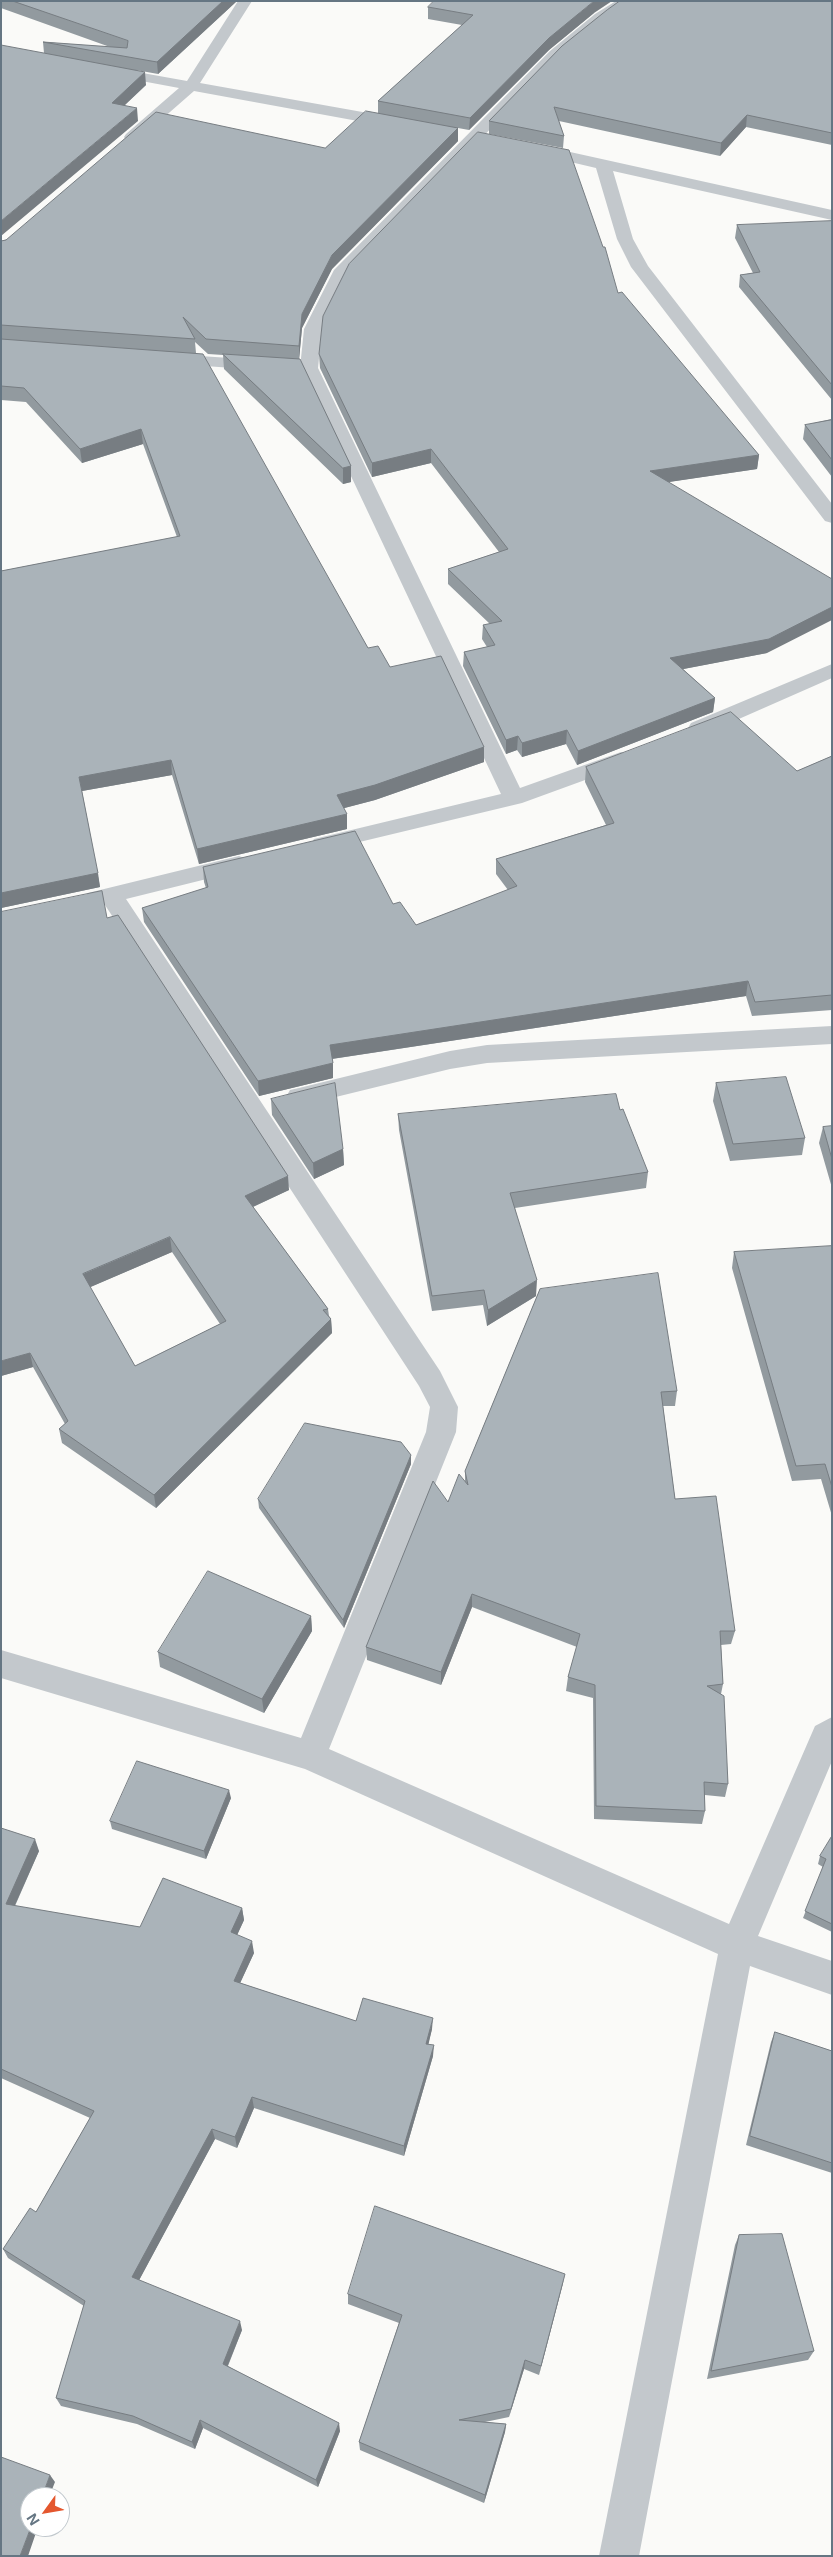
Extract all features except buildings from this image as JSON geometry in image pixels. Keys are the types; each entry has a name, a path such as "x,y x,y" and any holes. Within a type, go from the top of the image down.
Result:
{"street":[{"path":"123,145 191,86 245,1"},
{"path":"514,798 309,368 314,329 340,274 472,137 576,35 627,1"},
{"path":"96,68 414,126"},
{"path":"452,133 490,141"},
{"path":"519,146 604,163 832,215"},
{"path":"604,163 626,239 640,267 832,517"},
{"path":"156,358 309,368"},
{"path":"681,735 832,670"},
{"path":"303,849 514,798 646,750"},
{"path":"75,903 255,860"},
{"path":"111,895 430,1378 444,1407 442,1432 310,1756"},
{"path":"252,1109 450,1060 487,1054 832,1035"},
{"path":"1,1664 310,1756 737,1945 832,1978"},
{"path":"619,2556 737,1945 826,1736 832,1732"}]}
